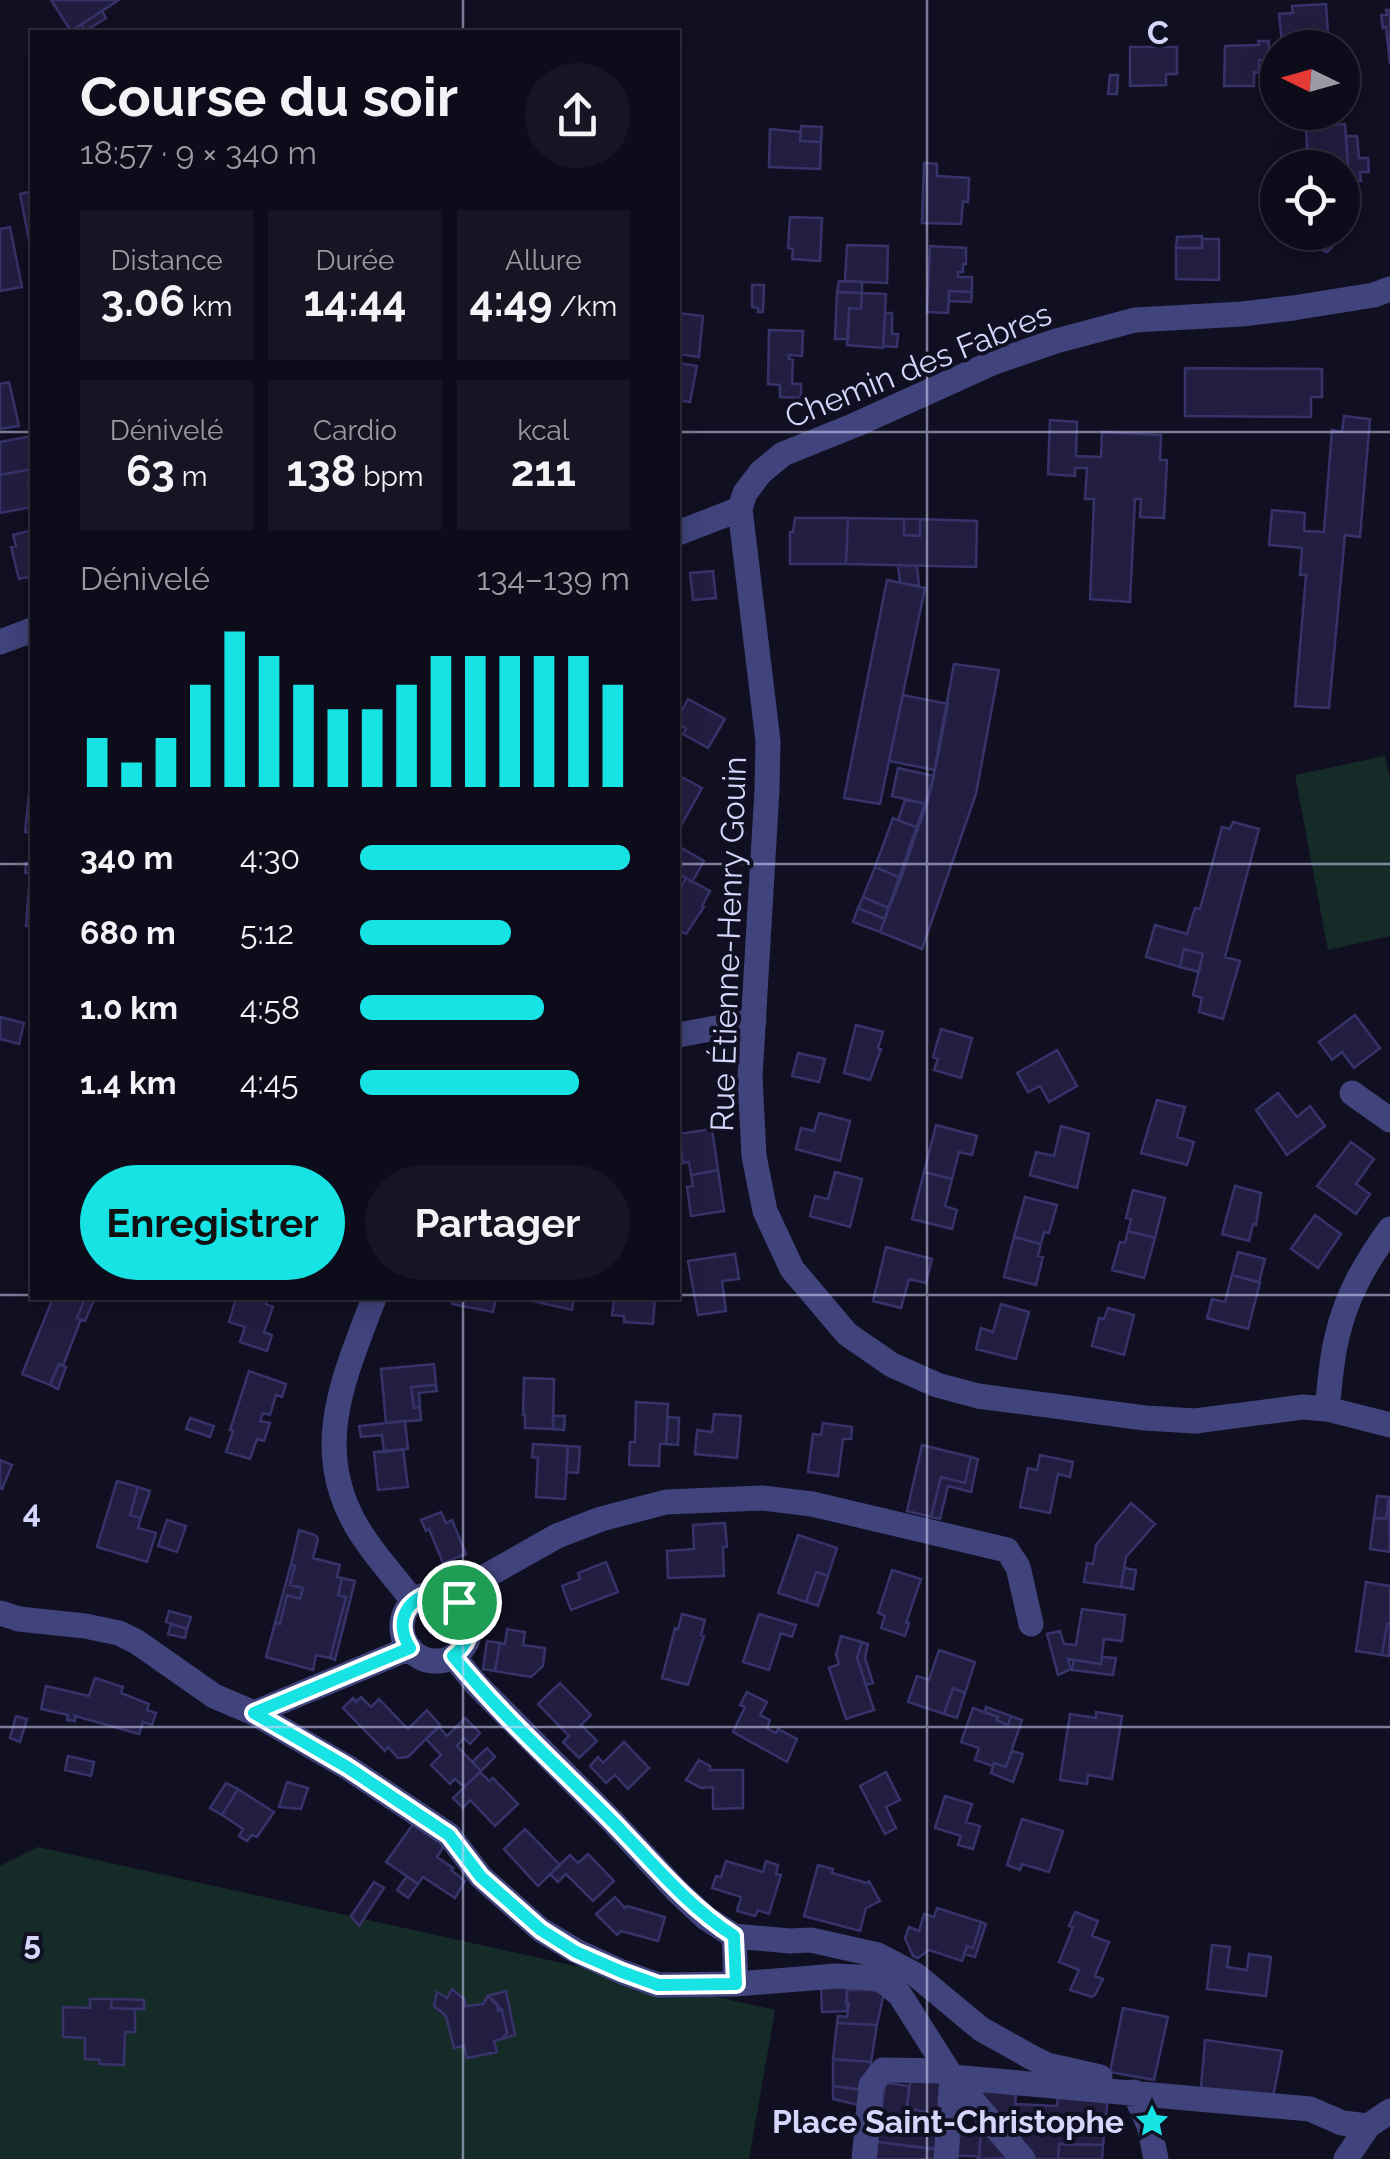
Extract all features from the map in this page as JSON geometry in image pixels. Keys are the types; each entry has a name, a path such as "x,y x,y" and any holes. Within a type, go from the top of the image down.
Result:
{"street":[{"name":"Chemin des Fabres","path":"740,508 745,493 761,472 783,454 992,363 1056,341 1135,320 1293,308 1390,289"},
{"path":"680,532 740,508"},
{"name":"Rue Étienne-Henry Gouin","path":"740,508 768,741 750,1077 754,1156 765,1211 792,1268 847,1334 892,1365 937,1385 978,1396 1194,1421 1303,1407 1390,1425"},
{"path":"0,642 30,631"},
{"path":"680,1035 754,1021"},
{"path":"1352,1094 1390,1120"},
{"path":"1326,1409 1336,1338 1348,1302 1362,1269 1390,1228"},
{"path":"373,1300 342,1383 334,1462 341,1494 358,1529 413,1601"},
{"path":"459,1602 488,1575 557,1536 602,1519 666,1502 762,1498 812,1504 1007,1550 1018,1567 1031,1624"},
{"path":"438,1593 459,1602 468,1614 470,1633 462,1649 436,1661 422,1658 410,1648 403,1633 403,1621 413,1601 438,1593"},
{"path":"0,1613 19,1620 119,1633 214,1696 254,1713 347,1767 449,1835 481,1877 541,1930 576,1952 622,1972 658,1985 836,1976 880,1978 900,1995 950,2074 1023,2159"},
{"path":"254,1713 410,1648"},
{"path":"453,1656 706,1918 734,1936 811,1940 878,1955 916,1975 981,2029 1047,2064 1108,2078 1127,2092 1149,2125 1157,2159"},
{"path":"734,1936 736,1984"},
{"path":"864,2159 871,2086 883,2070 1310,2110 1342,2123 1379,2119"},
{"path":"946,2159 950,2074"},
{"path":"1157,2159 1165,2139 1171,2097"},
{"path":"1346,2159 1379,2119"}],"green space":[{"path":"1385,756 1390,780 1390,936 1328,950 1295,775"},
{"path":"38,1847 775,2010 749,2159 0,2159 0,1866"}],"building":[{"path":"51,0 119,0 73,30"},
{"path":"1326,4 1328,30 1281,30 1279,14 1293,13 1292,6"},
{"path":"1386,10 1390,10 1390,64 1381,15 1387,15"},
{"path":"102,11 106,18 87,30 81,25"},
{"path":"1260,41 1259,73 1254,72 1254,86 1224,86 1225,46 1259,45"},
{"path":"1130,47 1177,47 1177,74 1166,74 1166,85 1130,86"},
{"path":"1110,75 1118,75 1117,94 1108,94"},
{"path":"801,126 822,127 821,142 800,141"},
{"path":"770,129 801,132 800,141 821,142 820,169 769,167"},
{"path":"1306,130 1345,130 1347,150 1307,150"},
{"path":"1346,136 1357,136 1358,150 1347,150"},
{"path":"1360,158 1368,158 1369,172 1360,172"},
{"path":"924,163 937,164 937,176 969,178 968,202 963,201 961,224 922,223"},
{"path":"30,192 30,246 20,194"},
{"path":"790,217 822,218 820,261 792,259 793,249 788,248"},
{"path":"10,227 22,287 0,291 0,229"},
{"path":"1202,236 1202,248 1176,248 1177,237"},
{"path":"1202,239 1219,239 1219,280 1176,279 1176,248 1202,248"},
{"path":"847,245 888,246 887,283 845,281"},
{"path":"930,246 966,248 966,264 958,277 972,277 972,292 949,291 948,313 927,312"},
{"path":"839,281 862,282 862,293 837,292"},
{"path":"752,285 764,285 763,312 752,307"},
{"path":"949,291 972,292 971,302 949,301"},
{"path":"837,292 862,293 861,309 849,308 848,339 835,339"},
{"path":"862,293 886,294 883,348 847,345 849,308 861,309"},
{"path":"680,313 703,316 699,357 680,354"},
{"path":"885,313 892,313 892,334 898,334 897,347 883,346"},
{"path":"769,330 803,331 802,356 789,355 793,360 792,384 801,384 801,398 780,397 780,385 768,384"},
{"path":"680,363 697,366 690,402 680,400"},
{"path":"1185,368 1322,369 1322,397 1311,397 1311,417 1185,416"},
{"path":"9,382 19,426 0,429 0,384"},
{"path":"1344,416 1370,419 1360,537 1345,535 1329,708 1295,706 1306,575 1300,575 1302,548 1269,545 1272,510 1305,513 1304,531 1324,532 1332,430 1342,432"},
{"path":"1050,420 1077,422 1076,456 1101,457 1102,432 1161,435 1160,460 1167,460 1164,518 1140,517 1141,499 1135,499 1130,602 1090,599 1094,499 1085,499 1087,468 1075,468 1075,476 1048,474"},
{"path":"30,436 30,469 0,475 0,442"},
{"path":"30,469 30,507 0,513 0,475"},
{"path":"795,518 848,518 846,564 790,564 790,532"},
{"path":"848,518 904,519 904,535 920,536 920,519 977,521 976,567 846,564"},
{"path":"904,519 920,519 920,536 904,535"},
{"path":"30,531 30,576 19,579 11,547 16,546 13,535"},
{"path":"898,566 917,566 919,586 900,583"},
{"path":"713,571 716,598 693,600 690,573"},
{"path":"887,580 925,588 880,804 844,798"},
{"path":"954,664 999,670 976,794 922,949 880,932 932,783"},
{"path":"903,695 948,704 935,770 889,761"},
{"path":"688,699 725,719 708,748 683,734 686,729 680,725 680,714"},
{"path":"898,768 934,776 927,804 892,796"},
{"path":"680,776 702,788 680,823"},
{"path":"30,784 30,833 25,832"},
{"path":"905,800 927,804 918,828 898,820"},
{"path":"893,818 918,828 901,878 875,867"},
{"path":"1233,822 1259,829 1225,957 1240,961 1223,1019 1199,1012 1202,998 1193,995 1203,954 1184,949 1180,967 1146,957 1155,925 1187,934 1195,908 1200,909 1222,827 1230,829"},
{"path":"680,847 704,861 692,882 680,874"},
{"path":"875,867 901,878 889,908 863,897"},
{"path":"30,873 30,926 26,926"},
{"path":"686,878 710,891 686,934 680,931 680,889"},
{"path":"863,897 889,908 885,919 858,908"},
{"path":"858,908 885,919 880,932 853,922"},
{"path":"1184,949 1203,954 1199,972 1180,967"},
{"path":"1355,1015 1380,1048 1354,1068 1342,1052 1332,1060 1319,1042"},
{"path":"0,1017 24,1023 19,1044 0,1039"},
{"path":"856,1025 883,1032 870,1080 844,1073"},
{"path":"941,1029 972,1038 961,1078 934,1070 938,1059 933,1057"},
{"path":"1057,1050 1077,1086 1049,1102 1040,1086 1028,1092 1017,1073"},
{"path":"798,1053 825,1059 819,1082 792,1076"},
{"path":"1278,1093 1297,1117 1310,1106 1325,1126 1287,1155 1256,1110"},
{"path":"1157,1100 1185,1107 1177,1137 1194,1142 1187,1165 1141,1153"},
{"path":"819,1113 850,1121 840,1161 796,1149 801,1128 814,1131"},
{"path":"936,1125 977,1136 972,1155 959,1152 952,1179 924,1172"},
{"path":"1061,1126 1089,1134 1077,1188 1030,1175 1036,1152 1054,1156"},
{"path":"712,1129 718,1170 691,1175 689,1162 683,1163 680,1134"},
{"path":"1351,1142 1374,1159 1356,1184 1370,1194 1356,1214 1317,1186"},
{"path":"718,1170 724,1211 691,1216 687,1187 693,1186 691,1175"},
{"path":"835,1172 862,1179 850,1227 810,1216 815,1196 828,1199"},
{"path":"924,1172 952,1179 945,1206 957,1210 952,1229 912,1219"},
{"path":"1235,1186 1261,1193 1249,1241 1222,1234"},
{"path":"1133,1190 1165,1198 1155,1238 1128,1231 1131,1219 1126,1218"},
{"path":"1025,1197 1057,1205 1049,1233 1044,1232 1041,1244 1014,1237"},
{"path":"1315,1215 1341,1234 1318,1268 1291,1249"},
{"path":"1128,1231 1155,1238 1144,1278 1112,1270 1120,1242 1125,1243"},
{"path":"1014,1237 1041,1244 1038,1256 1043,1257 1036,1285 1004,1277"},
{"path":"886,1247 932,1259 926,1283 909,1279 901,1308 873,1301"},
{"path":"1238,1252 1265,1259 1259,1282 1232,1275"},
{"path":"735,1254 739,1279 722,1281 726,1311 698,1315 688,1261"},
{"path":"1232,1275 1260,1283 1248,1329 1207,1318 1212,1299 1225,1302"},
{"path":"52,1300 84,1300 63,1366 59,1364 50,1385 22,1374"},
{"path":"84,1300 94,1300 85,1321 77,1318"},
{"path":"235,1300 267,1300 266,1304 273,1307 264,1332 272,1335 267,1351 240,1342 245,1327 229,1322"},
{"path":"453,1300 496,1300 493,1312 452,1304"},
{"path":"528,1300 574,1300 572,1310"},
{"path":"614,1300 655,1300 653,1324 624,1322 624,1316 612,1315"},
{"path":"1001,1304 1029,1312 1016,1359 976,1349 981,1328 993,1332"},
{"path":"1108,1308 1134,1315 1124,1355 1092,1346 1099,1318 1104,1319"},
{"path":"59,1364 66,1367 58,1389 50,1385"},
{"path":"434,1364 436,1385 411,1387 414,1408 420,1407 421,1420 386,1423 381,1369"},
{"path":"249,1371 286,1384 282,1397 276,1395 270,1415 263,1413 260,1421 270,1423 264,1441 257,1439 250,1459 226,1452"},
{"path":"524,1378 554,1379 553,1429 525,1428"},
{"path":"436,1385 437,1391 419,1393 420,1407 414,1408 411,1387"},
{"path":"636,1402 668,1404 666,1444 660,1444 659,1466 629,1465 630,1442 635,1442"},
{"path":"714,1414 741,1416 737,1458 695,1454 697,1430 712,1432"},
{"path":"553,1416 565,1416 564,1430 553,1429"},
{"path":"668,1417 679,1418 678,1445 666,1444"},
{"path":"190,1418 214,1426 210,1437 186,1429"},
{"path":"405,1421 408,1449 384,1452 382,1435 361,1437 359,1426"},
{"path":"823,1423 852,1427 851,1439 843,1439 838,1476 808,1472 813,1434 821,1435"},
{"path":"533,1444 568,1446 565,1499 536,1497 538,1458 532,1457"},
{"path":"922,1445 971,1457 965,1483 941,1477 931,1517 907,1511"},
{"path":"568,1446 580,1447 578,1473 566,1472"},
{"path":"403,1449 408,1487 378,1490 374,1452"},
{"path":"1040,1455 1073,1462 1070,1477 1058,1474 1050,1513 1020,1507 1028,1468 1037,1470"},
{"path":"971,1457 978,1459 971,1492 948,1486 940,1519 931,1517 941,1477 965,1483"},
{"path":"0,1460 12,1465 2,1489 0,1488"},
{"path":"117,1481 138,1487 130,1515 141,1518 138,1528 156,1533 147,1562 97,1547"},
{"path":"138,1487 150,1491 141,1518 130,1515"},
{"path":"1377,1496 1389,1497 1386,1519 1374,1518"},
{"path":"1389,1497 1390,1552 1370,1549 1374,1518 1386,1519"},
{"path":"1131,1503 1155,1524 1126,1557 1121,1587 1084,1582 1087,1563 1093,1564 1096,1545"},
{"path":"441,1512 446,1523 452,1520 466,1554 443,1563 429,1529 426,1531 421,1520"},
{"path":"167,1520 186,1526 177,1552 158,1546"},
{"path":"725,1523 724,1576 668,1578 667,1551 694,1549 693,1525"},
{"path":"299,1530 318,1539 313,1558 340,1565 338,1595 346,1597 330,1658 316,1655 313,1670 266,1657 287,1595 300,1599 303,1588 290,1585"},
{"path":"798,1535 837,1548 828,1576 816,1572 806,1602 778,1593"},
{"path":"606,1562 618,1592 571,1610 562,1586 580,1579 578,1573"},
{"path":"291,1564 295,1565 290,1585 303,1588 300,1599 287,1595 280,1624 275,1623"},
{"path":"1124,1568 1136,1570 1133,1589 1121,1587"},
{"path":"892,1570 921,1579 905,1636 881,1628 885,1616 878,1613"},
{"path":"816,1572 828,1576 818,1606 806,1602"},
{"path":"342,1578 355,1581 335,1660 330,1658 346,1597 338,1595"},
{"path":"1366,1582 1390,1586 1390,1624 1382,1655 1356,1651"},
{"path":"1082,1609 1125,1615 1122,1641 1104,1639 1101,1664 1068,1659 1071,1669 1058,1675 1047,1634 1060,1631 1064,1644 1076,1645"},
{"path":"169,1611 191,1617 187,1629 166,1622"},
{"path":"682,1614 705,1620 701,1635 704,1636 688,1685 662,1678"},
{"path":"759,1614 796,1625 792,1637 781,1633 769,1670 743,1662"},
{"path":"171,1624 187,1629 185,1638 168,1634"},
{"path":"1390,1624 1389,1656 1382,1655"},
{"path":"507,1629 525,1632 523,1645 545,1648 543,1666 531,1677 495,1671"},
{"path":"841,1636 862,1642 857,1658 874,1710 846,1719 829,1668 839,1664 836,1655"},
{"path":"487,1641 500,1643 495,1671 483,1669"},
{"path":"862,1642 868,1644 865,1658 873,1683 866,1685 857,1658"},
{"path":"939,1650 975,1662 965,1693 953,1688 944,1714 908,1702 917,1676 929,1680"},
{"path":"1102,1657 1116,1658 1113,1675 1072,1670 1074,1660 1101,1664"},
{"path":"95,1678 123,1687 121,1693 149,1704 147,1710 156,1713 152,1725 143,1722 139,1734 75,1716 75,1721 67,1720 68,1715 41,1709 46,1686 89,1696"},
{"path":"560,1683 591,1715 581,1725 597,1741 579,1758 563,1742 569,1736 538,1704"},
{"path":"953,1688 965,1693 957,1718 944,1714"},
{"path":"747,1692 767,1702 760,1715 770,1720 767,1728 797,1739 787,1762 733,1732 745,1707 740,1705"},
{"path":"361,1697 371,1707 379,1699 408,1729 427,1710 440,1725 408,1757 398,1758 388,1747 385,1751 343,1708 353,1698 356,1702"},
{"path":"986,1707 1011,1716 1008,1725 985,1712"},
{"path":"973,1708 1008,1725 1011,1716 1022,1720 1006,1767 975,1760 979,1748 961,1742"},
{"path":"1096,1712 1122,1716 1112,1779 1088,1775 1087,1784 1060,1780 1070,1714 1096,1718"},
{"path":"16,1716 27,1719 20,1742 10,1738"},
{"path":"465,1718 480,1733 470,1744 464,1738 457,1746 481,1771 464,1787 455,1779 450,1784 431,1765 441,1755 426,1739 439,1727 447,1736"},
{"path":"624,1742 649,1768 628,1789 615,1775 606,1783 590,1766 598,1757 603,1763"},
{"path":"487,1748 495,1757 481,1771 472,1762"},
{"path":"1012,1751 1023,1754 1013,1782 991,1773 994,1763 1006,1767"},
{"path":"68,1756 94,1762 91,1776 65,1770"},
{"path":"699,1760 710,1770 743,1770 743,1808 713,1809 713,1787 701,1788 686,1780"},
{"path":"480,1772 489,1781 493,1778 518,1804 495,1826 470,1800 463,1808 453,1798"},
{"path":"886,1772 900,1800 886,1807 896,1828 885,1834 860,1786"},
{"path":"287,1782 308,1788 301,1809 279,1807"},
{"path":"226,1783 238,1789 222,1815 210,1808"},
{"path":"238,1789 274,1812 257,1837 252,1835 247,1841 239,1836 243,1829 222,1815"},
{"path":"945,1796 972,1804 966,1822 980,1826 973,1849 958,1845 961,1836 935,1828"},
{"path":"1022,1819 1063,1831 1049,1872 1022,1864 1020,1870 1007,1865"},
{"path":"414,1823 445,1844 437,1857 465,1881 455,1898 423,1877 418,1884 386,1862"},
{"path":"525,1829 560,1865 538,1886 504,1849"},
{"path":"588,1854 614,1881 593,1901 566,1874 558,1882 550,1874 570,1855 578,1863"},
{"path":"726,1861 763,1872 766,1861 778,1865 776,1874 781,1875 769,1914 758,1910 755,1916 737,1911 741,1897 712,1888"},
{"path":"818,1865 833,1869 832,1873 869,1881 880,1901 866,1908 860,1931 804,1916"},
{"path":"407,1876 418,1884 408,1898 397,1890"},
{"path":"374,1882 384,1888 359,1926 351,1916"},
{"path":"615,1897 625,1908 665,1917 658,1941 621,1931 617,1935 596,1914"},
{"path":"937,1908 981,1922 973,1948 967,1946 962,1961 929,1950 918,1958 913,1956 905,1938 909,1927 919,1931 924,1914 934,1917"},
{"path":"1075,1912 1098,1921 1092,1936 1109,1942 1095,1976 1103,1979 1092,1997 1070,1990 1079,1970 1059,1962"},
{"path":"981,1922 986,1924 975,1957 964,1954 967,1946 973,1948"},
{"path":"1212,1945 1230,1947 1227,1967 1247,1970 1249,1954 1271,1957 1266,1996 1207,1989"},
{"path":"847,1987 847,2011 822,2012 821,1988"},
{"path":"452,1989 465,2000 465,2006 483,2004 488,1996 497,2004 498,2011 502,2010 507,2033 494,2041 497,2052 467,2058 464,2046 454,2048 446,2016 434,2006 437,1992 447,1998"},
{"path":"847,1990 884,1993 877,2025 837,2023 838,2016 847,2017"},
{"path":"506,1991 515,2035 502,2039 507,2033 502,2010 488,1996"},
{"path":"90,1999 112,1999 111,2008 135,2009 135,2032 125,2032 124,2065 85,2059 85,2038 63,2037 63,2007 90,2008"},
{"path":"112,1999 144,2000 144,2009 111,2008"},
{"path":"1123,2008 1168,2017 1154,2080 1110,2072"},
{"path":"837,2023 877,2025 871,2062 833,2059"},
{"path":"1205,2040 1282,2051 1273,2097 1201,2088"},
{"path":"833,2059 871,2062 868,2091 833,2086"},
{"path":"911,2075 944,2084 941,2115 907,2108"},
{"path":"885,2083 909,2086 905,2126 880,2124"},
{"path":"833,2086 865,2090 863,2106 833,2099"},
{"path":"975,2086 1016,2090 1014,2135"},
{"path":"1058,2093 1108,2097 1103,2145 1059,2144 1058,2159 1029,2159 1014,2140 1015,2104 1057,2106"},
{"path":"907,2108 941,2115 939,2131 905,2126"},
{"path":"880,2124 939,2131 936,2149 877,2142"},
{"path":"981,2128 1017,2158 979,2159"},
{"path":"981,2128 979,2159 949,2156 950,2129"},
{"path":"877,2142 939,2150 937,2159 876,2159"},
{"path":"1059,2144 1103,2145 1102,2159 1058,2159"}],"place":[{"name":"Place Saint-Christophe","path":"1152,2121"}],"route":[{"path":"438,1593 459,1602 468,1614 470,1633 462,1649 453,1656 677,1891 706,1918 734,1936 736,1984 658,1985 576,1952 541,1930 481,1877 449,1835 347,1767 254,1713 410,1648 403,1633 403,1621 418,1598 438,1593"}]}
